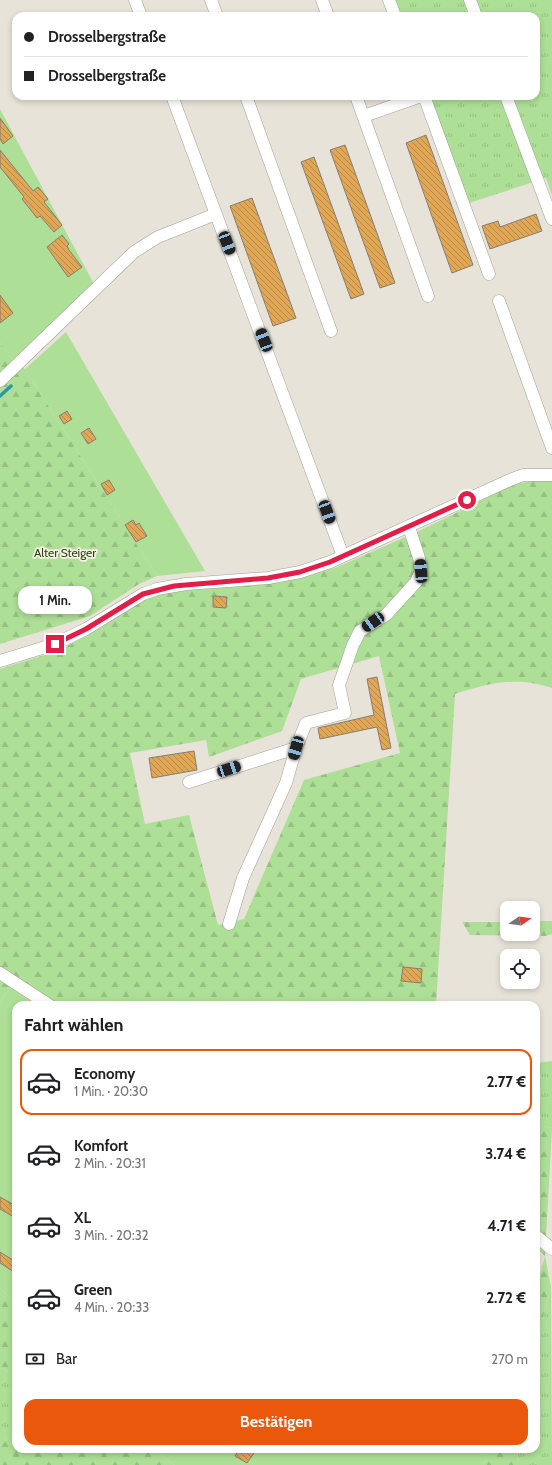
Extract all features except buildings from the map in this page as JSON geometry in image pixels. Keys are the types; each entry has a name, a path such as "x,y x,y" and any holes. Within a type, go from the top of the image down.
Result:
{"street":[{"path":"135,0 140,12"},
{"path":"211,0 216,12"},
{"path":"322,0 326,12"},
{"path":"389,0 394,12"},
{"path":"470,0 474,12"},
{"path":"173,100 343,556"},
{"path":"247,100 331,331"},
{"path":"358,100 428,296"},
{"path":"364,116 411,100"},
{"path":"424,100 489,274"},
{"path":"507,100 552,219"},
{"path":"0,381 134,252 158,237 216,214"},
{"path":"499,301 552,448"},
{"path":"0,661 55,644 86,629 143,594 157,589 211,582 268,578 300,572 343,556 510,480 523,475 552,475"},
{"path":"229,924 243,878 286,783 296,748 306,723 345,713 339,685 360,631 386,615 416,582 421,571 420,558 409,527"},
{"path":"189,782 296,748"},
{"path":"0,973 43,1001"},
{"path":"540,1239 552,1249"}],"green space":[{"path":"395,0 552,0 552,195 546,178 469,203 431,100 540,100 540,12 399,12"},
{"path":"0,109 95,286 13,360 0,342"},
{"path":"66,332 205,571 157,576 25,369"},
{"name":"Alter Steiger","path":"0,342 13,360 25,369 157,576 139,584 90,616 0,644"},
{"path":"537,480 552,481 552,688 526,682 503,682 455,694 436,1001 34,1001 11,985 0,1003 0,669 50,653 69,645 129,609 161,593 281,581 335,568 419,531 515,484","holes":["379,656 400,753 304,780 244,919 218,925 189,815 145,824 130,753 206,740 209,757 282,731 301,679"]},
{"path":"540,921 552,921 552,934 540,936"},
{"path":"462,922 500,922 500,935 470,935"},
{"path":"11,985 34,1001 12,1001 12,1301 0,1288 0,1003"},
{"path":"552,1061 552,1128 540,1126 540,1062"},
{"path":"540,1126 552,1128 545,1256 540,1252"},
{"path":"545,1256 551,1287 540,1328 540,1274"},
{"path":"551,1287 552,1465 517,1465 518,1453 540,1453 540,1328"},
{"path":"0,1288 12,1301 12,1374 0,1367"},
{"path":"0,1367 12,1374 12,1432 0,1446"},
{"path":"12,1432 12,1453 158,1453 174,1465 0,1465 0,1446"},
{"path":"158,1453 487,1453 483,1465 174,1465"},
{"path":"487,1453 518,1453 517,1465 483,1465"}],"waterway":[{"path":"0,396 11,386"}],"route":[{"path":"55,644 86,629 131,600 157,589 211,582 268,578 300,572 330,562 467,500"}]}
